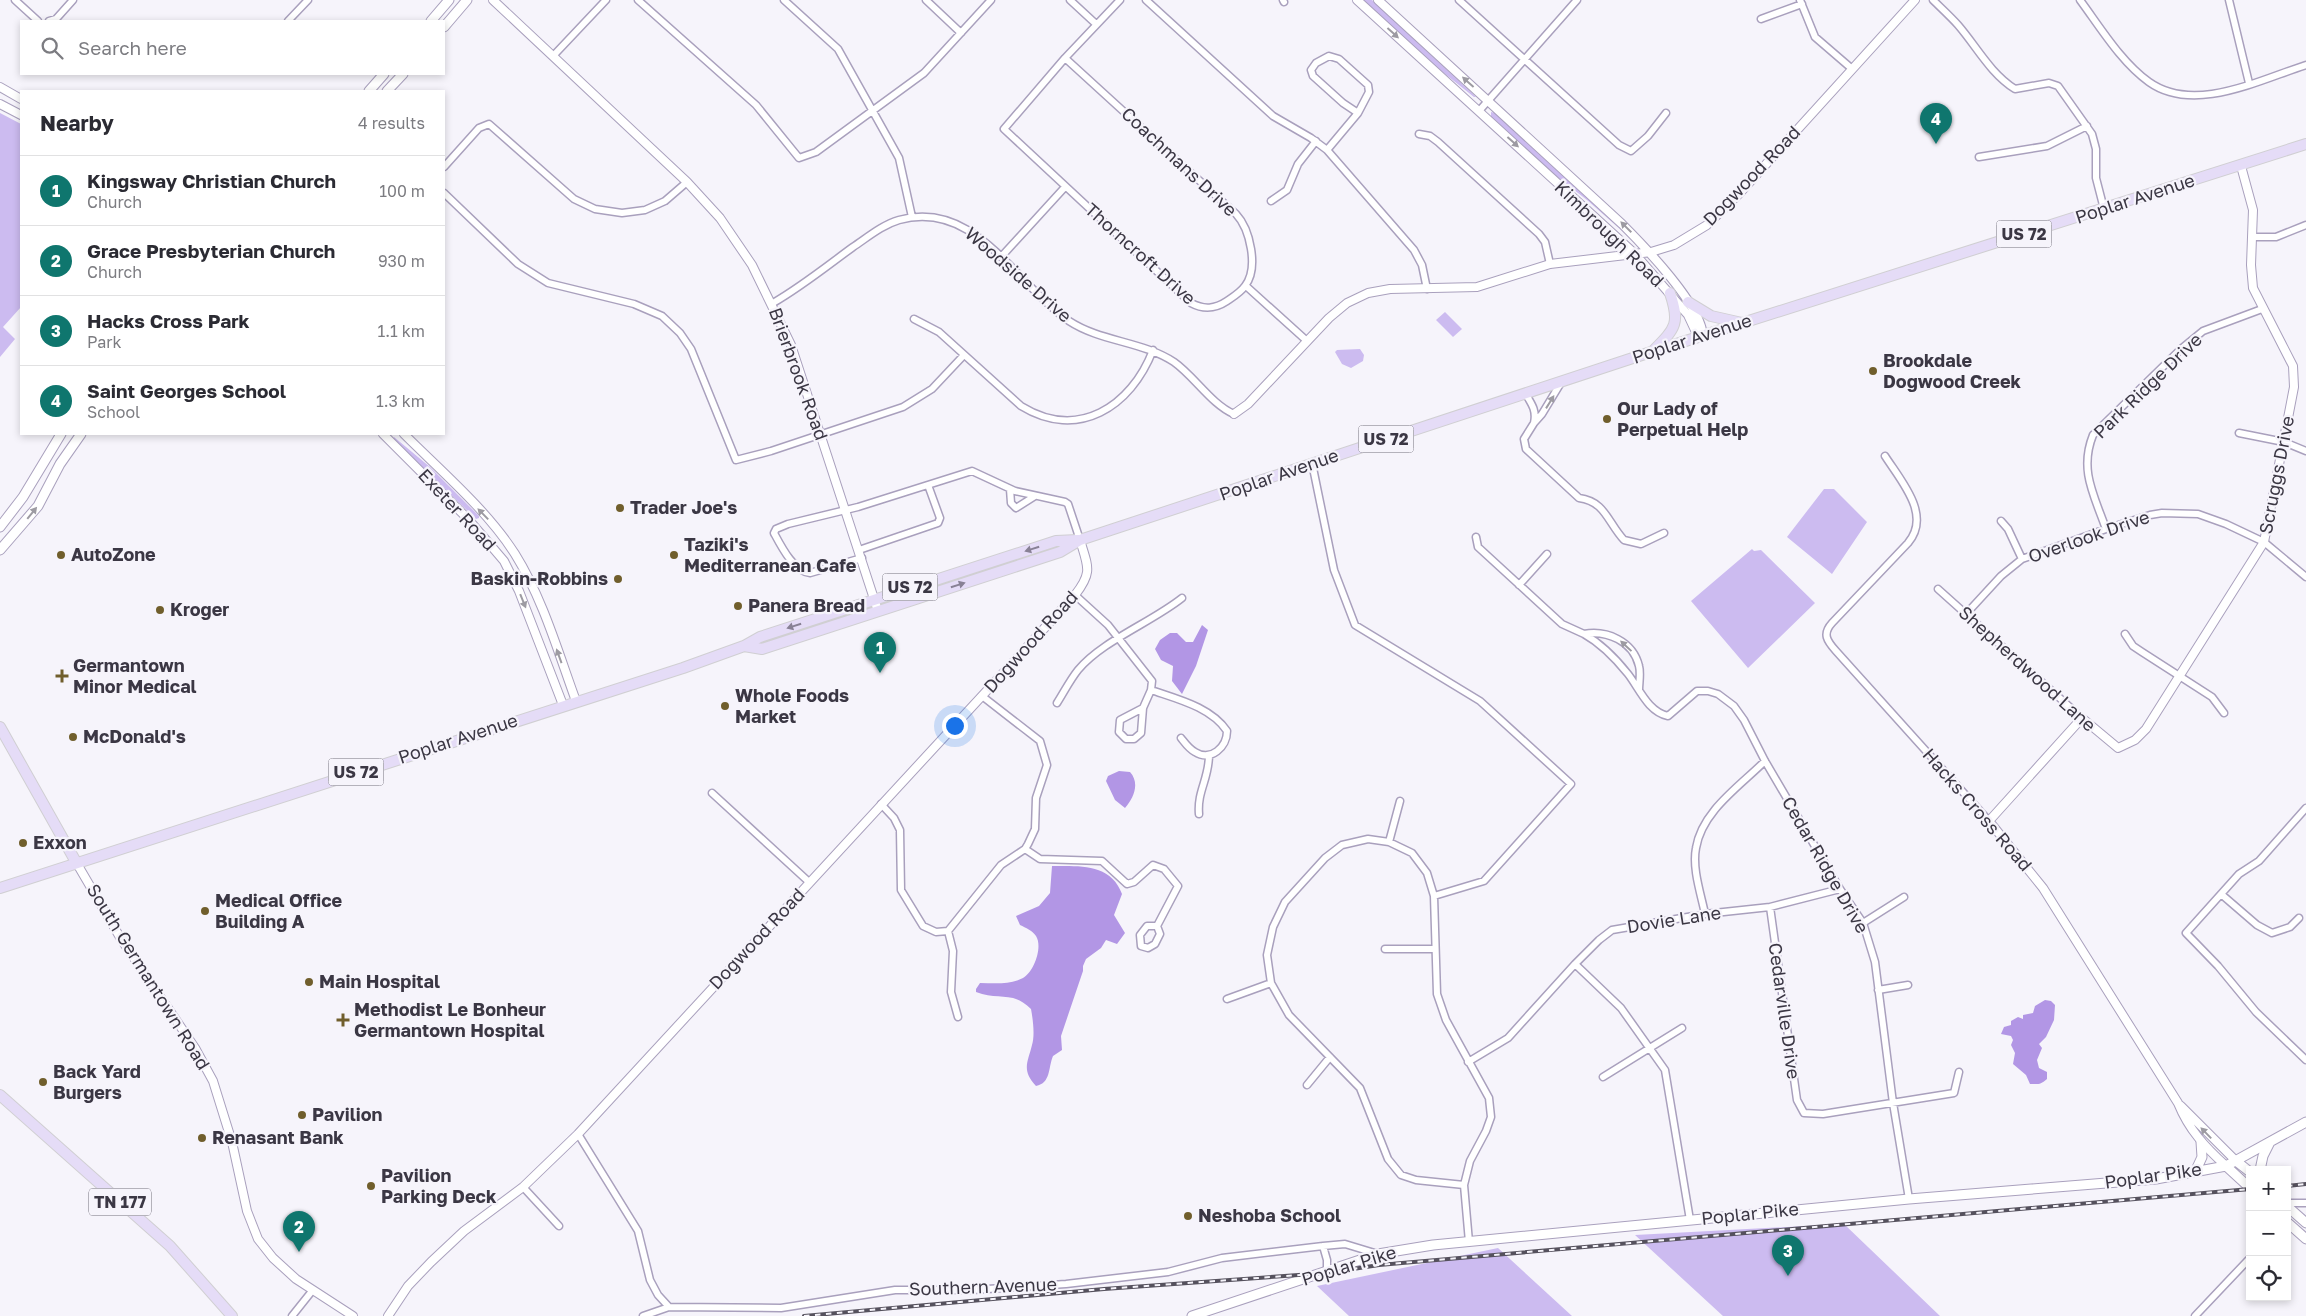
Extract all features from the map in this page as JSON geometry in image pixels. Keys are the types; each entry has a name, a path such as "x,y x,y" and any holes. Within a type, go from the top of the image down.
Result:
{"main road":[{"path":"432,20 450,0"},
{"path":"445,26 467,0"},
{"path":"369,90 383,75"},
{"path":"388,90 401,75"},
{"name":"Poplar Avenue","path":"744,646 762,649 1060,552 1080,540 1525,393 2306,144"},
{"path":"1651,352 1673,330 1677,320 1670,293"},
{"path":"1688,302 1711,316 1743,323"},
{"path":"0,527 23,497 60,435"},
{"path":"52,478 61,452 73,435"},
{"path":"0,550 38,506 52,478 80,435"},
{"name":"Poplar Avenue","path":"0,888 563,705 683,668 744,646 760,637 874,598 1056,541 1080,540"},
{"name":"South Germantown Road","path":"0,727 76,862"},
{"name":"TN 177","path":"0,1095 170,1246 232,1316"},
{"name":"Poplar Pike","path":"1192,1316 1327,1273 1378,1254 1433,1245 1909,1199 2156,1179 2196,1170 2226,1166 2306,1122"},
{"path":"2196,1170 2202,1157 2201,1142"},
{"path":"2261,1166 2262,1156 2270,1142"},
{"name":"Hacks Cross Road","path":"2236,1161 2246,1169"},
{"name":"Hacks Cross Road","path":"2226,1166 2246,1184"},
{"path":"2291,1211 2306,1223"},
{"path":"2291,1226 2306,1239"}],"street":[{"path":"14,0 37,20"},
{"path":"52,20 56,19 73,0"},
{"path":"289,20 308,0"},
{"name":"Brierbrook Road","path":"493,0 554,55 687,182 720,218 739,245 773,303 791,345 878,611"},
{"path":"554,55 606,0"},
{"path":"638,0 756,105 799,158 816,152 924,73 991,0"},
{"path":"784,0 838,49 899,158 912,217"},
{"path":"926,0 961,33"},
{"path":"1070,0 1096,24"},
{"path":"1065,58 1120,0"},
{"path":"1146,0 1273,116 1316,141 1327,150 1414,250 1422,265 1427,289"},
{"name":"Kimbrough Road","path":"1357,0 1635,254 1670,293 1688,315 1695,330 1703,337"},
{"name":"Kimbrough Road","path":"1378,0 1651,252 1688,302 1703,328 1703,337"},
{"path":"1458,0 1619,145 1632,151 1643,141 1666,113"},
{"path":"1479,111 1577,0"},
{"name":"Dogwood Road","path":"1234,414 1248,404 1337,310 1357,297 1390,289 1477,287 1550,264 1651,252 1674,245 1707,225 1739,194 1914,0"},
{"path":"1933,0 1958,26 1978,53 2008,85 2015,89 2049,83 2058,86 2087,126 2096,149 2096,178 2104,209"},
{"path":"2080,0 2128,62 2148,82 2170,94 2204,96 2306,65"},
{"path":"2229,0 2249,83"},
{"path":"1761,19 1801,2 1815,37 1851,68"},
{"path":"1327,150 1358,113 1367,98 1368,85 1333,56 1325,57 1316,62 1311,70 1313,76 1343,103 1358,113"},
{"name":"Thorncroft Drive","path":"1065,58 1004,129 1191,303 1202,308 1213,308 1228,301 1246,286"},
{"name":"Coachmans Drive","path":"1065,58 1242,220 1248,231 1251,256 1246,286"},
{"path":"0,87 20,98"},
{"path":"0,104 20,114"},
{"path":"445,166 479,128 489,124 574,199 595,209 622,213 645,210 665,201 687,182"},
{"path":"1979,158 2047,146 2087,126"},
{"path":"1419,134 1430,136 1438,142 1539,234 1545,242 1550,264"},
{"path":"1271,201 1287,190 1298,164 1316,141"},
{"name":"Scruggs Drive","path":"2118,748 2135,740 2146,729 2264,542 2294,387 2293,366 2262,309 2253,288 2251,265 2253,237 2252,201 2241,166"},
{"path":"1001,257 1065,186"},
{"path":"445,194 518,264 548,283 634,304 662,316 680,333 690,348 736,460 890,412 913,402 938,383 964,355"},
{"name":"Woodside Drive","path":"773,303 880,229 912,217 938,217 952,222 977,236 1069,320 1092,333 1153,350 1175,363 1234,414"},
{"path":"2253,237 2276,236 2306,225"},
{"path":"1246,286 1307,341"},
{"name":"Park Ridge Drive","path":"2106,529 2086,469 2087,452 2093,435 2181,349 2203,331 2262,309"},
{"path":"914,319 939,332 1016,402 1028,410 1059,421 1073,421 1097,414 1122,399 1142,372 1153,350"},
{"path":"1562,381 1524,439 1526,449 1579,498 1590,500 1601,507 1624,540 1630,543 1641,544 1664,533"},
{"path":"1525,393 1536,415 1534,423"},
{"path":"2239,433 2284,442 2306,451"},
{"name":"Exeter Road","path":"384,435 469,520 504,562 519,591 563,705"},
{"name":"Exeter Road","path":"405,435 489,520 514,553 535,592 576,701"},
{"name":"Hacks Cross Road","path":"1885,456 1915,504 1917,527 1908,544 1826,630 1826,637 1836,651 1989,821 2043,888 2178,1103 2184,1120 2201,1142 2226,1166"},
{"path":"1312,463 1334,570 1355,625 1480,701 1571,784 1484,881 1434,896"},
{"path":"862,558 810,573 804,573 797,568 774,533 776,529 788,524 846,510 972,471 1010,489 1068,504 1080,540"},
{"path":"859,550 938,523 940,518 928,485"},
{"path":"1010,489 1011,503 1016,508 1035,496"},
{"name":"Overlook Drive","path":"1966,614 2000,576 2022,559 2150,515 2192,514 2218,520 2264,542 2306,577"},
{"path":"2001,521 2012,536 2022,559"},
{"path":"1476,537 1478,547 1562,624 1584,634 1618,662 1639,690"},
{"name":"Dogwood Road","path":"388,1316 408,1286 431,1262 464,1231 523,1187 578,1134 1075,595 1088,574 1080,540"},
{"path":"1519,585 1548,554"},
{"name":"Shepherdwood Lane","path":"1938,589 2118,748"},
{"path":"1075,595 1108,625 1150,677 1153,685 1143,708 1141,733 1134,739 1126,739 1119,732 1120,720 1143,708"},
{"path":"1057,703 1079,670 1119,639 1163,613 1182,598"},
{"path":"1584,634 1598,632 1611,635 1623,642 1632,652 1640,667 1639,690"},
{"path":"2125,634 2134,646 2212,697 2224,713"},
{"path":"1151,690 1202,710 1221,722 1227,731 1224,746 1215,754 1209,755 1196,754 1181,738"},
{"name":"Cedar Ridge Drive","path":"1639,690 1647,702 1662,714 1668,716 1698,691 1718,694 1734,706 1744,720 1765,761 1840,889 1863,923 1875,962 1893,1103 1909,1199"},
{"path":"881,804 894,818 900,830 901,890 923,926 936,932 948,931 1001,865 1025,849 1035,830 1036,798 1047,765 1040,741 982,696"},
{"path":"1989,821 2082,718"},
{"path":"1199,814 1198,800 1209,771 1209,755"},
{"path":"1705,914 1697,876 1695,849 1703,826 1714,811 1765,761"},
{"path":"712,793 809,882"},
{"path":"1390,842 1400,801"},
{"path":"2306,808 2259,861 2242,871 2187,931 2187,935 2218,966 2256,1012 2306,1060"},
{"path":"1464,1185 1416,1180 1402,1175 1388,1159 1360,1088 1288,1015 1271,983 1266,956 1273,927 1285,902 1324,858 1342,845 1368,839 1390,842 1412,853 1427,872 1434,896 1437,994 1446,1020 1489,1098 1490,1117 1486,1131 1470,1160 1464,1185 1469,1242"},
{"path":"1025,849 1040,859 1102,861 1127,884 1134,882 1153,865 1164,868 1178,886 1157,926"},
{"name":"South Germantown Road","path":"76,862 121,939 195,1048 213,1081 232,1142 247,1211 258,1239 273,1258 312,1290 353,1316"},
{"name":"Dovie Lane","path":"1468,1062 1508,1038 1575,964 1612,930 1705,914 1770,907 1840,889"},
{"path":"2221,894 2257,926 2272,933 2290,927 2299,918"},
{"path":"1863,923 1904,897"},
{"name":"Cedarville Drive","path":"1770,907 1797,1100 1804,1113 1823,1114 1893,1103"},
{"path":"948,931 953,951 952,992 958,1017"},
{"path":"1385,949 1435,948"},
{"path":"1575,964 1621,1008 1665,1070 1690,1220"},
{"path":"1227,1000 1271,983"},
{"path":"1878,990 1908,985"},
{"path":"1603,1077 1648,1047 1682,1028"},
{"path":"1307,1085 1330,1057"},
{"path":"1893,1103 1954,1093 1958,1072"},
{"name":"Hacks Cross Road","path":"2178,1103 2236,1161"},
{"path":"578,1134 638,1231 650,1280 668,1308"},
{"path":"523,1187 559,1226"},
{"path":"2291,1208 2306,1203"},
{"name":"Southern Avenue","path":"642,1316 668,1308 782,1308 895,1290 972,1290 1066,1284 1168,1272 1222,1258 1345,1244 1378,1254"},
{"path":"1323,1246 1327,1260 1327,1273"},
{"path":"2195,1316 2246,1262"},
{"path":"292,1316 312,1290"}],"shaded area":[{"path":"1363,0 1372,0 1476,97 1430,62"},
{"path":"1491,112 1495,113 1629,237 1587,200 1542,165 1491,117"},
{"path":"0,113 20,123 20,308 3,327 15,339 0,357"},
{"path":"1445,312 1462,329 1453,337 1436,320"},
{"path":"1360,349 1364,355 1363,361 1351,368 1342,364 1335,352 1337,350"},
{"path":"394,437 430,467 479,518 476,519 393,439"},
{"path":"1824,489 1834,489 1867,522 1832,574 1787,537"},
{"path":"1752,549 1754,551 1761,550 1815,603 1748,668 1691,601"},
{"path":"1202,625 1208,630 1196,666 1182,694 1172,681 1173,666 1161,660 1155,649 1160,640 1170,633 1177,633 1186,642 1193,642"},
{"path":"1119,771 1130,772 1135,781 1135,790 1125,808 1115,800 1106,781 1108,776"},
{"path":"1052,866 1093,868 1110,877 1117,884 1122,894 1114,915 1125,933 1117,944 1106,940 1101,948 1086,959 1061,1036 1062,1050 1053,1056 1047,1078 1036,1086 1028,1075 1027,1070 1033,1037 1031,1009 1017,1000 984,995 976,992 976,989 980,983 1013,982 1023,978 1031,970 1038,953 1038,941 1033,932 1020,925 1016,916 1039,906 1050,893"},
{"path":"2045,1000 2051,1001 2055,1005 2054,1020 2046,1037 2039,1044 2042,1048 2037,1060 2039,1068 2047,1072 2047,1079 2039,1084 2030,1084 2026,1075 2013,1064 2015,1053 2011,1045 2013,1040 2011,1036 2001,1034 2004,1027 2011,1025 2011,1021 2018,1017 2023,1019 2023,1015 2033,1013 2035,1006"},
{"path":"1844,1224 1940,1316 1723,1316 1635,1235"},
{"path":"1498,1248 1572,1316 1349,1316 1317,1286"}],"railway":[{"path":"2291,1186 2306,1184"},
{"path":"804,1316 1104,1289 1327,1273 1379,1265 2246,1189"}],"place":[{"name":"Saint Georges School","path":"1936,144"},
{"name":"Brookdale Dogwood Creek","path":"1873,371"},
{"name":"Our Lady of Perpetual Help","path":"1607,419"},
{"name":"Trader Joe's","path":"620,508"},
{"name":"AutoZone","path":"61,555"},
{"name":"Taziki's Mediterranean Cafe","path":"674,555"},
{"name":"Baskin-Robbins","path":"618,579"},
{"name":"Panera Bread","path":"738,606"},
{"name":"Kroger","path":"160,610"},
{"name":"Kingsway Christian Church","path":"880,673"},
{"name":"Germantown Minor Medical","path":"62,676"},
{"name":"Whole Foods Market","path":"725,706"},
{"name":"McDonald's","path":"73,737"},
{"name":"Exxon","path":"23,843"},
{"name":"Medical Office Building A","path":"205,911"},
{"name":"Main Hospital","path":"309,982"},
{"name":"Methodist Le Bonheur Germantown Hospital","path":"343,1020"},
{"name":"Back Yard Burgers","path":"43,1082"},
{"name":"Pavilion","path":"302,1115"},
{"name":"Renasant Bank","path":"202,1138"},
{"name":"Pavilion Parking Deck","path":"371,1186"},
{"name":"Neshoba School","path":"1188,1216"},
{"name":"Grace Presbyterian Church","path":"299,1252"},
{"name":"Hacks Cross Park","path":"1788,1276"}]}
